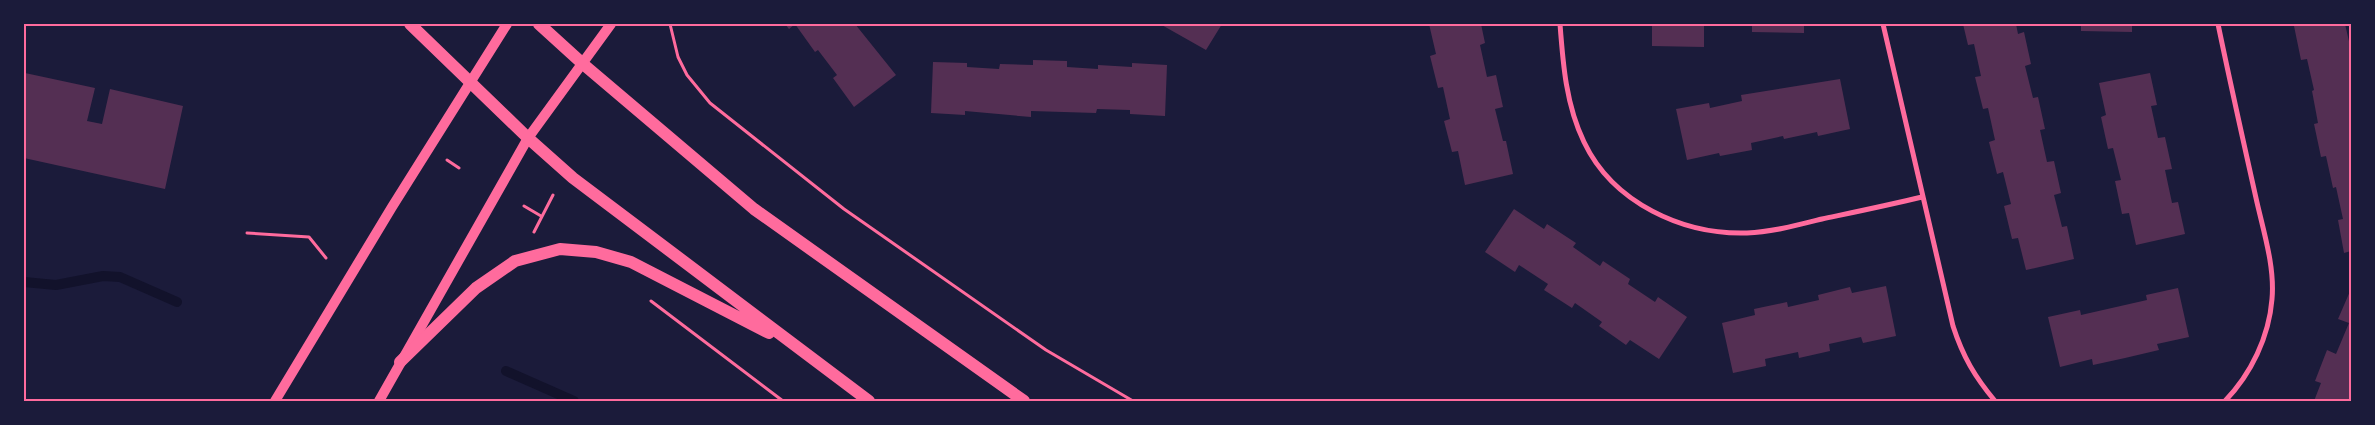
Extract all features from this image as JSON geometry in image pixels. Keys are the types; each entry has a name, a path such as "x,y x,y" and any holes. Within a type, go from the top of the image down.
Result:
{"main road":[{"path":"410,24 528,138 573,178 869,401"},
{"path":"276,401 392,206 507,24"},
{"path":"539,24 583,64 754,209 1024,401"},
{"path":"379,401 528,138 611,24"},
{"path":"400,362 484,282 515,261 560,249 596,252 631,262 801,350"}],"street":[{"path":"1560,24 1564,74 1574,116 1584,143 1602,169 1628,196 1660,216 1700,229 1748,233 1796,226 1922,197"},
{"path":"1883,24 1922,197 1962,354 1979,382 1995,401"},
{"path":"2218,24 2265,237 2272,299 2260,347 2239,387 2226,401"}],"path":[{"path":"670,24 678,56 687,75 710,103 844,210 1046,350 1134,401"},
{"path":"447,160 459,168"},
{"path":"532,237 553,195"},
{"path":"524,206 541,216"},
{"path":"247,233 309,237 326,258"},
{"path":"647,298 783,401"}],"building":[{"path":"785,24 795,24 789,29"},
{"path":"795,24 855,24 896,75 854,107 833,78 837,75 818,50 815,52"},
{"path":"1160,24 1222,24 1206,50"},
{"path":"1429,24 1481,24 1485,43 1480,45 1487,77 1496,75 1503,107 1495,109 1503,141 1506,141 1513,174 1465,185 1458,151 1452,152 1444,121 1450,119 1443,87 1438,88 1430,56 1436,54"},
{"path":"1652,24 1704,24 1704,47 1652,46"},
{"path":"1752,24 1804,24 1804,33 1752,32"},
{"path":"1963,24 2016,24 2018,34 2024,32 2031,64 2025,66 2033,98 2038,97 2045,129 2040,130 2047,162 2054,161 2061,193 2054,195 2062,227 2067,226 2074,259 2026,270 2018,238 2012,239 2004,206 2011,204 2003,172 1997,174 1989,142 1995,140 1988,108 1983,109 1975,77 1981,76 1974,44 1968,45"},
{"path":"2081,24 2132,24 2132,32 2081,31"},
{"path":"2297,24 2345,24 2351,50 2351,251 2344,253 2338,220 2343,219 2336,187 2333,188 2326,156 2321,157 2314,124 2318,123 2312,91 2314,90 2307,59 2301,60 2294,26 2298,26"},
{"path":"1033,60 1067,61 1067,67 1098,69 1098,65 1132,67 1132,63 1167,65 1165,116 1130,114 1130,110 1097,109 1096,113 1031,111 1031,117 965,111 965,115 931,113 933,62 967,63 967,67 999,69 1000,64 1033,65"},
{"path":"25,73 95,88 87,121 102,124 110,89 183,106 165,189 24,158"},
{"path":"2150,73 2157,105 2151,106 2158,138 2165,137 2172,169 2165,170 2172,203 2178,202 2185,234 2136,245 2129,213 2122,214 2115,181 2121,180 2113,148 2108,149 2101,117 2106,115 2099,83"},
{"path":"1840,79 1850,129 1818,136 1817,132 1784,139 1783,136 1751,143 1752,150 1720,156 1719,153 1687,160 1676,109 1709,103 1710,108 1742,101 1741,95"},
{"path":"1514,209 1544,229 1547,224 1576,243 1573,247 1600,266 1603,261 1630,279 1628,284 1655,302 1658,297 1687,317 1659,359 1630,340 1626,345 1599,326 1602,322 1575,303 1572,308 1544,290 1548,284 1519,265 1515,272 1485,252"},
{"path":"1886,286 1896,336 1863,343 1861,337 1829,344 1830,351 1799,358 1798,352 1765,359 1766,366 1733,373 1722,323 1755,315 1754,309 1787,302 1788,307 1819,300 1818,295 1850,287 1852,293"},
{"path":"2178,288 2189,337 2157,344 2159,350 2125,358 2093,365 2092,359 2060,367 2048,317 2080,310 2081,315 2147,300 2146,295"},
{"path":"2351,289 2351,401 2314,401 2321,383 2315,381 2327,350 2336,354 2349,323 2338,319"}],"waterway":[{"path":"24,282 56,285 103,276 120,277 177,302"},
{"path":"506,371 574,401"}]}
